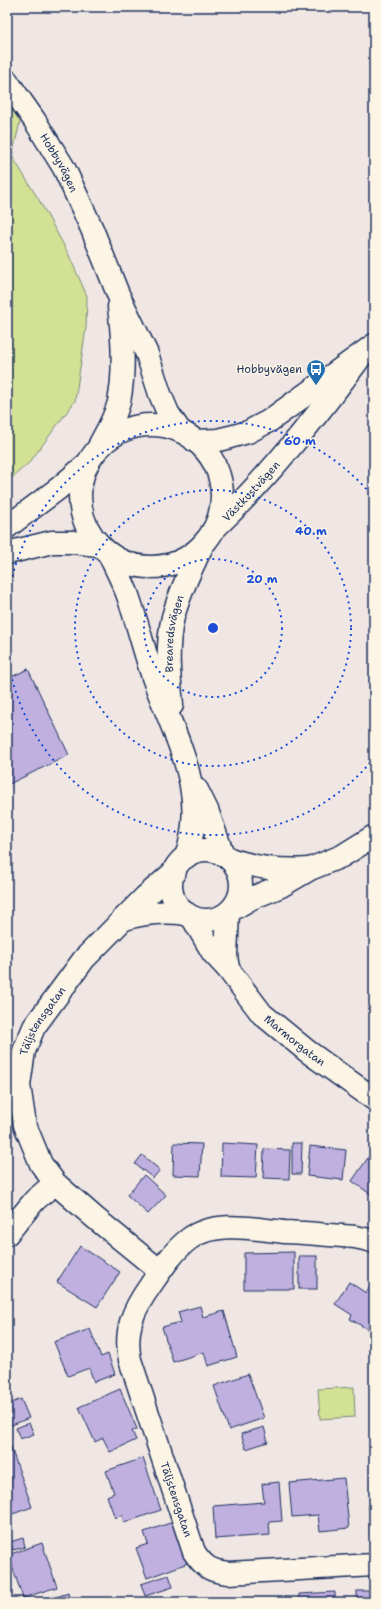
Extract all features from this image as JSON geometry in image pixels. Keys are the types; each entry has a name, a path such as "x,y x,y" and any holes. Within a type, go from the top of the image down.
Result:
{"street":[{"name":"Hobbyvägen","path":"7,81 34,120 64,168 92,229 118,294 146,354 168,413 187,436"},
{"name":"Hobbyvägen","path":"92,457 108,430 119,402 122,347 118,294"},
{"name":"Västkustvägen","path":"187,436 218,440 248,432 269,421 368,350"},
{"name":"Västkustvägen","path":"208,538 262,479 329,400 368,350"},
{"path":"7,527 59,488 92,457 105,442 128,429 154,425 167,427 187,436 210,457 215,466 221,488 220,510 208,538 184,559 158,567 140,567 130,564 104,549 86,526 80,505 81,483 92,457"},
{"name":"Brearedsvägen","path":"174,726 169,671 169,654 173,618 185,583 208,538"},
{"path":"7,553 52,542 104,549"},
{"name":"Brearedsvägen","path":"104,549 127,592 154,678 174,726 191,780 194,802 194,831 180,864"},
{"name":"Brearedsvägen","path":"191,780 207,810 226,857"},
{"path":"310,869 266,869 226,857 217,852 203,851 197,852 180,864 171,882 173,895 178,906 189,916 198,920 210,920 222,917 252,898 282,886 310,869 342,856 374,836"},
{"path":"226,857 235,865 241,887 240,895 230,911 226,955 228,969"},
{"name":"Täljstensgatan","path":"160,1271 54,1183 41,1164 25,1125 18,1085 24,1051 34,1027 84,959 180,864"},
{"name":"Täljstensgatan","path":"121,921 135,915 160,912 189,916"},
{"name":"Marmorgatan","path":"189,916 213,953 228,969 262,1014 307,1051 374,1099"},
{"path":"7,1234 35,1200 54,1183"},
{"name":"Täljstensgatan","path":"374,1242 347,1236 249,1229 226,1228 201,1232 189,1239 179,1248 160,1271 139,1302 132,1316 127,1346 132,1366 194,1552 200,1561 208,1568 216,1572 228,1574 374,1565"}],"green space":[{"path":"7,98 21,118 12,156 39,200 68,253 87,296 86,328 75,401 30,462 7,482"},
{"path":"354,1387 355,1417 320,1419 318,1389"}],"building":[{"path":"28,669 69,755 7,785 7,679"},
{"path":"174,1143 202,1144 200,1176 173,1175"},
{"path":"222,1143 258,1145 256,1178 221,1177"},
{"path":"292,1143 302,1143 301,1174 292,1174"},
{"path":"310,1146 346,1150 343,1180 307,1176"},
{"path":"264,1149 290,1150 289,1179 263,1178"},
{"path":"372,1152 374,1153 373,1196 352,1181"},
{"path":"142,1155 160,1170 153,1178 135,1164"},
{"path":"144,1175 166,1195 148,1214 127,1195"},
{"path":"80,1246 120,1272 97,1307 57,1282"},
{"path":"294,1252 294,1289 244,1289 244,1253"},
{"path":"299,1256 317,1256 317,1289 299,1289"},
{"path":"374,1280 374,1333 350,1319 352,1315 335,1304 349,1282 366,1293"},
{"path":"200,1306 203,1317 224,1311 237,1357 208,1366 204,1352 173,1362 162,1327 181,1322 178,1312"},
{"path":"90,1329 101,1357 108,1354 115,1374 94,1382 89,1368 68,1376 54,1342"},
{"path":"248,1374 264,1418 229,1430 214,1386"},
{"path":"120,1389 137,1429 132,1431 136,1440 110,1452 103,1438 95,1442 79,1407"},
{"path":"21,1399 29,1418 7,1427 7,1405"},
{"path":"29,1423 34,1434 20,1439 16,1428"},
{"path":"264,1427 268,1442 246,1449 241,1434"},
{"path":"7,1442 9,1442 32,1507 7,1516"},
{"path":"143,1458 161,1510 124,1523 122,1515 115,1518 107,1496 114,1493 106,1471"},
{"path":"344,1478 349,1528 320,1531 318,1515 292,1517 289,1483"},
{"path":"279,1482 282,1521 269,1522 270,1535 215,1539 213,1506 264,1502 262,1484"},
{"path":"369,1506 374,1506 374,1535 370,1536"},
{"path":"173,1522 188,1563 147,1578 136,1548 148,1544 144,1532"},
{"path":"23,1538 25,1547 13,1550 10,1542"},
{"path":"42,1543 57,1587 23,1598 8,1555"},
{"path":"169,1575 173,1587 145,1596 141,1584"},
{"path":"357,1591 374,1591 374,1602 357,1602"},
{"path":"335,1592 335,1602 299,1602 299,1594"},
{"path":"68,1593 70,1602 42,1602"}],"place":[{"name":"Hobbyvägen","path":"316,386"}]}
